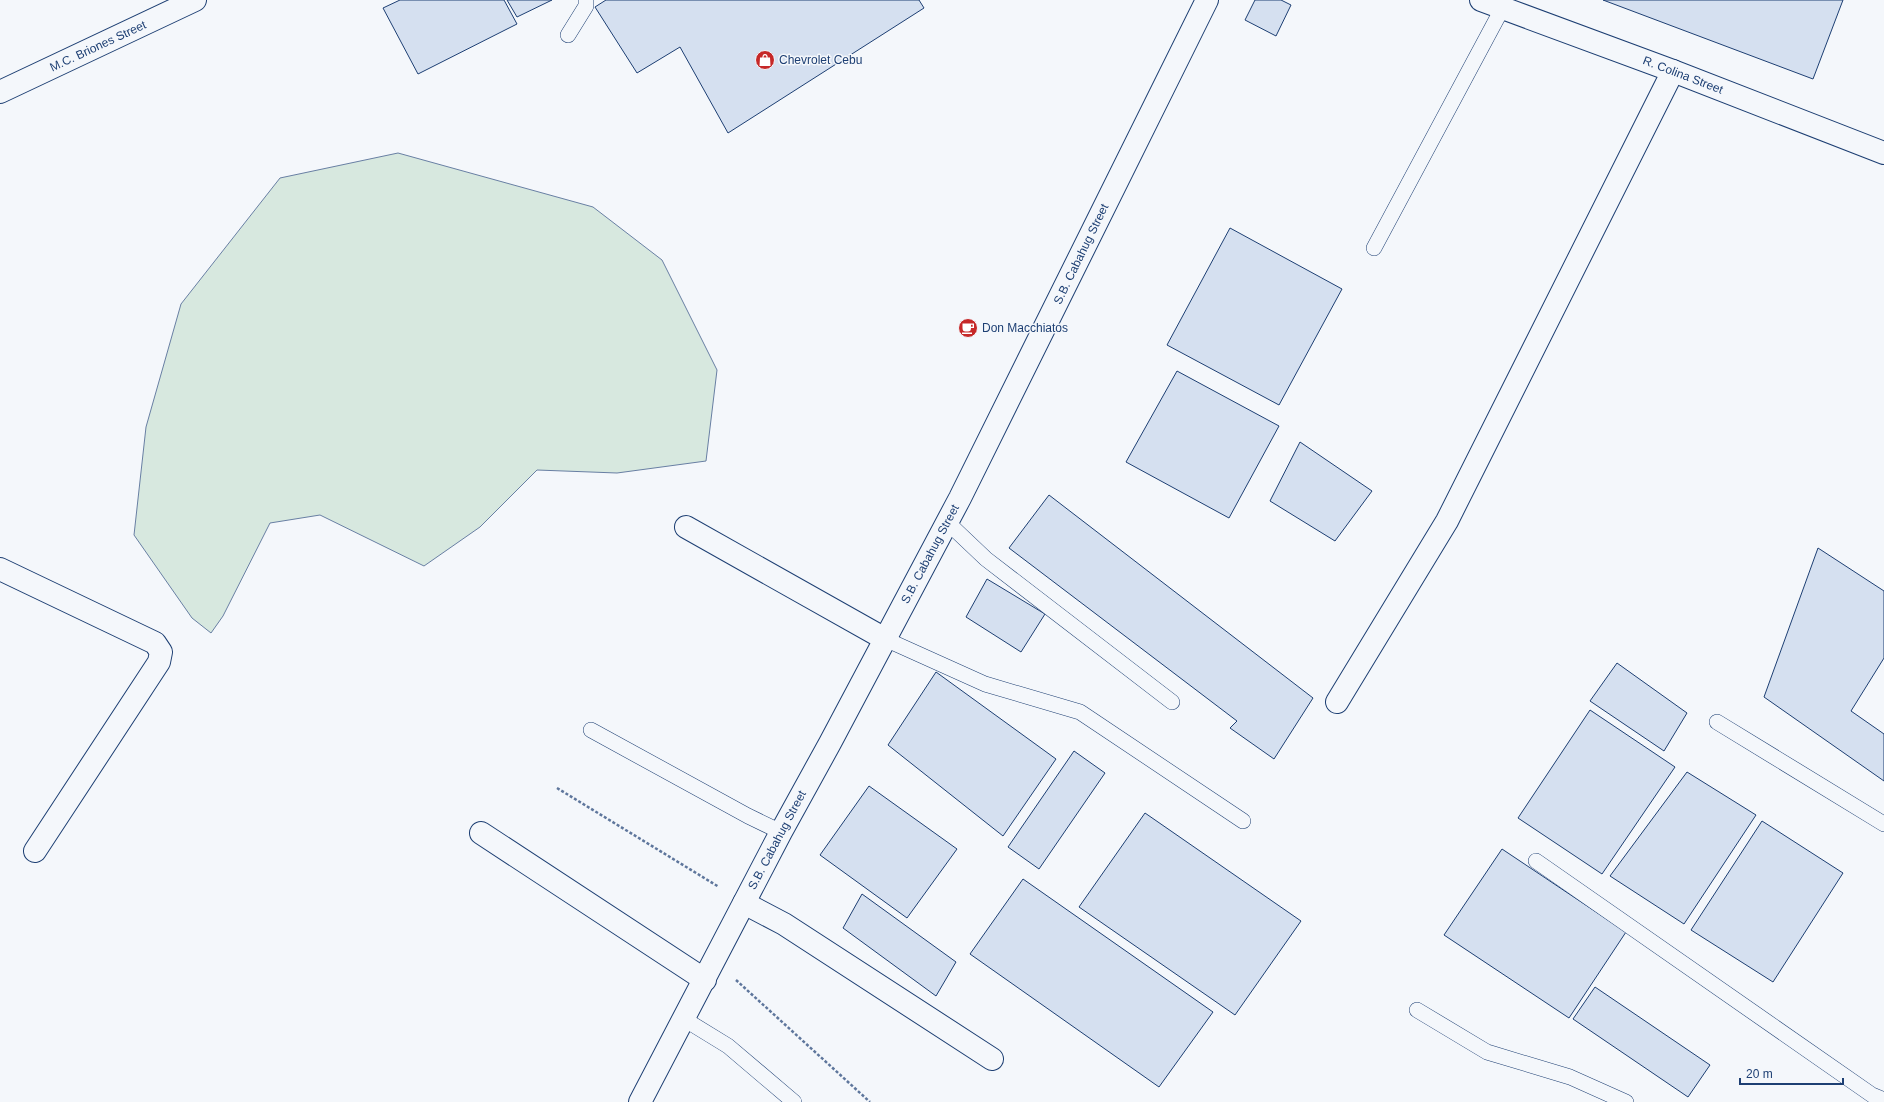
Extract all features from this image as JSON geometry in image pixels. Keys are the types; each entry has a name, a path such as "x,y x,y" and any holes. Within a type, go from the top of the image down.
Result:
{"street":[{"name":"M.C. Briones Street","path":"0,92 195,0"},
{"name":"S.B. Cabahug Street","path":"640,1102 781,832 947,522 1207,0"},
{"name":"R. Colina Street","path":"1481,0 1673,71 1884,153"},
{"path":"1337,702 1447,521 1673,71"},
{"path":"686,527 885,639"},
{"path":"0,569 155,643 160,652 159,662 35,850"},
{"path":"481,832 705,980"},
{"path":"744,903 784,924 992,1059"}],"lane":[{"path":"568,35 586,6 586,0"},
{"path":"1374,248 1502,8"},
{"path":"947,522 986,559 1172,702"},
{"path":"885,639 985,684 1080,712 1243,821"},
{"path":"1717,722 1884,824"},
{"path":"591,730 748,816 781,832"},
{"path":"1536,861 1872,1095 1884,1100"},
{"path":"1417,1010 1487,1052 1570,1077 1626,1102"},
{"path":"684,1019 728,1046 794,1102"}],"path":[{"path":"557,788 744,903"},
{"path":"741,985 870,1102"}],"shaded area":[{"path":"398,153 593,207 662,260 717,370 706,461 617,473 537,470 480,527 424,566 320,515 270,523 223,616 211,633 192,618 134,535 146,427 181,304 280,178"}],"building":[{"path":"400,0 504,0 517,24 418,74 383,8"},
{"path":"507,0 552,0 517,17"},
{"name":"Chevrolet Cebu","path":"606,0 919,0 924,8 728,133 680,47 637,73 595,7"},
{"path":"1255,0 1281,0 1291,5 1276,36 1245,20"},
{"path":"1603,0 1843,0 1813,79"},
{"path":"1230,228 1342,289 1279,405 1167,345"},
{"path":"1177,371 1279,426 1229,518 1126,462"},
{"path":"1300,442 1372,491 1335,541 1270,501"},
{"path":"1049,495 1313,698 1274,759 1230,728 1237,721 1009,548"},
{"path":"1818,548 1884,591 1884,658 1851,711 1884,734 1884,781 1764,697"},
{"path":"987,579 1045,614 1021,652 966,617"},
{"path":"1617,663 1687,713 1664,751 1590,701"},
{"path":"936,672 1056,759 1003,836 888,745"},
{"path":"1590,710 1675,767 1602,874 1518,818"},
{"path":"1074,751 1105,773 1039,869 1008,847"},
{"path":"1687,772 1756,815 1684,924 1610,876"},
{"path":"869,786 957,849 907,918 820,855"},
{"path":"1145,813 1301,921 1235,1015 1079,907"},
{"path":"1762,821 1843,873 1773,982 1691,930"},
{"path":"1502,849 1626,932 1569,1018 1444,935"},
{"path":"1023,879 1213,1012 1159,1087 970,954"},
{"path":"862,894 956,962 936,996 843,928"},
{"path":"1595,987 1710,1065 1688,1097 1573,1019"}],"place":[{"name":"Chevrolet Cebu","path":"765,60"},
{"name":"Don Macchiatos","path":"968,328"}]}
